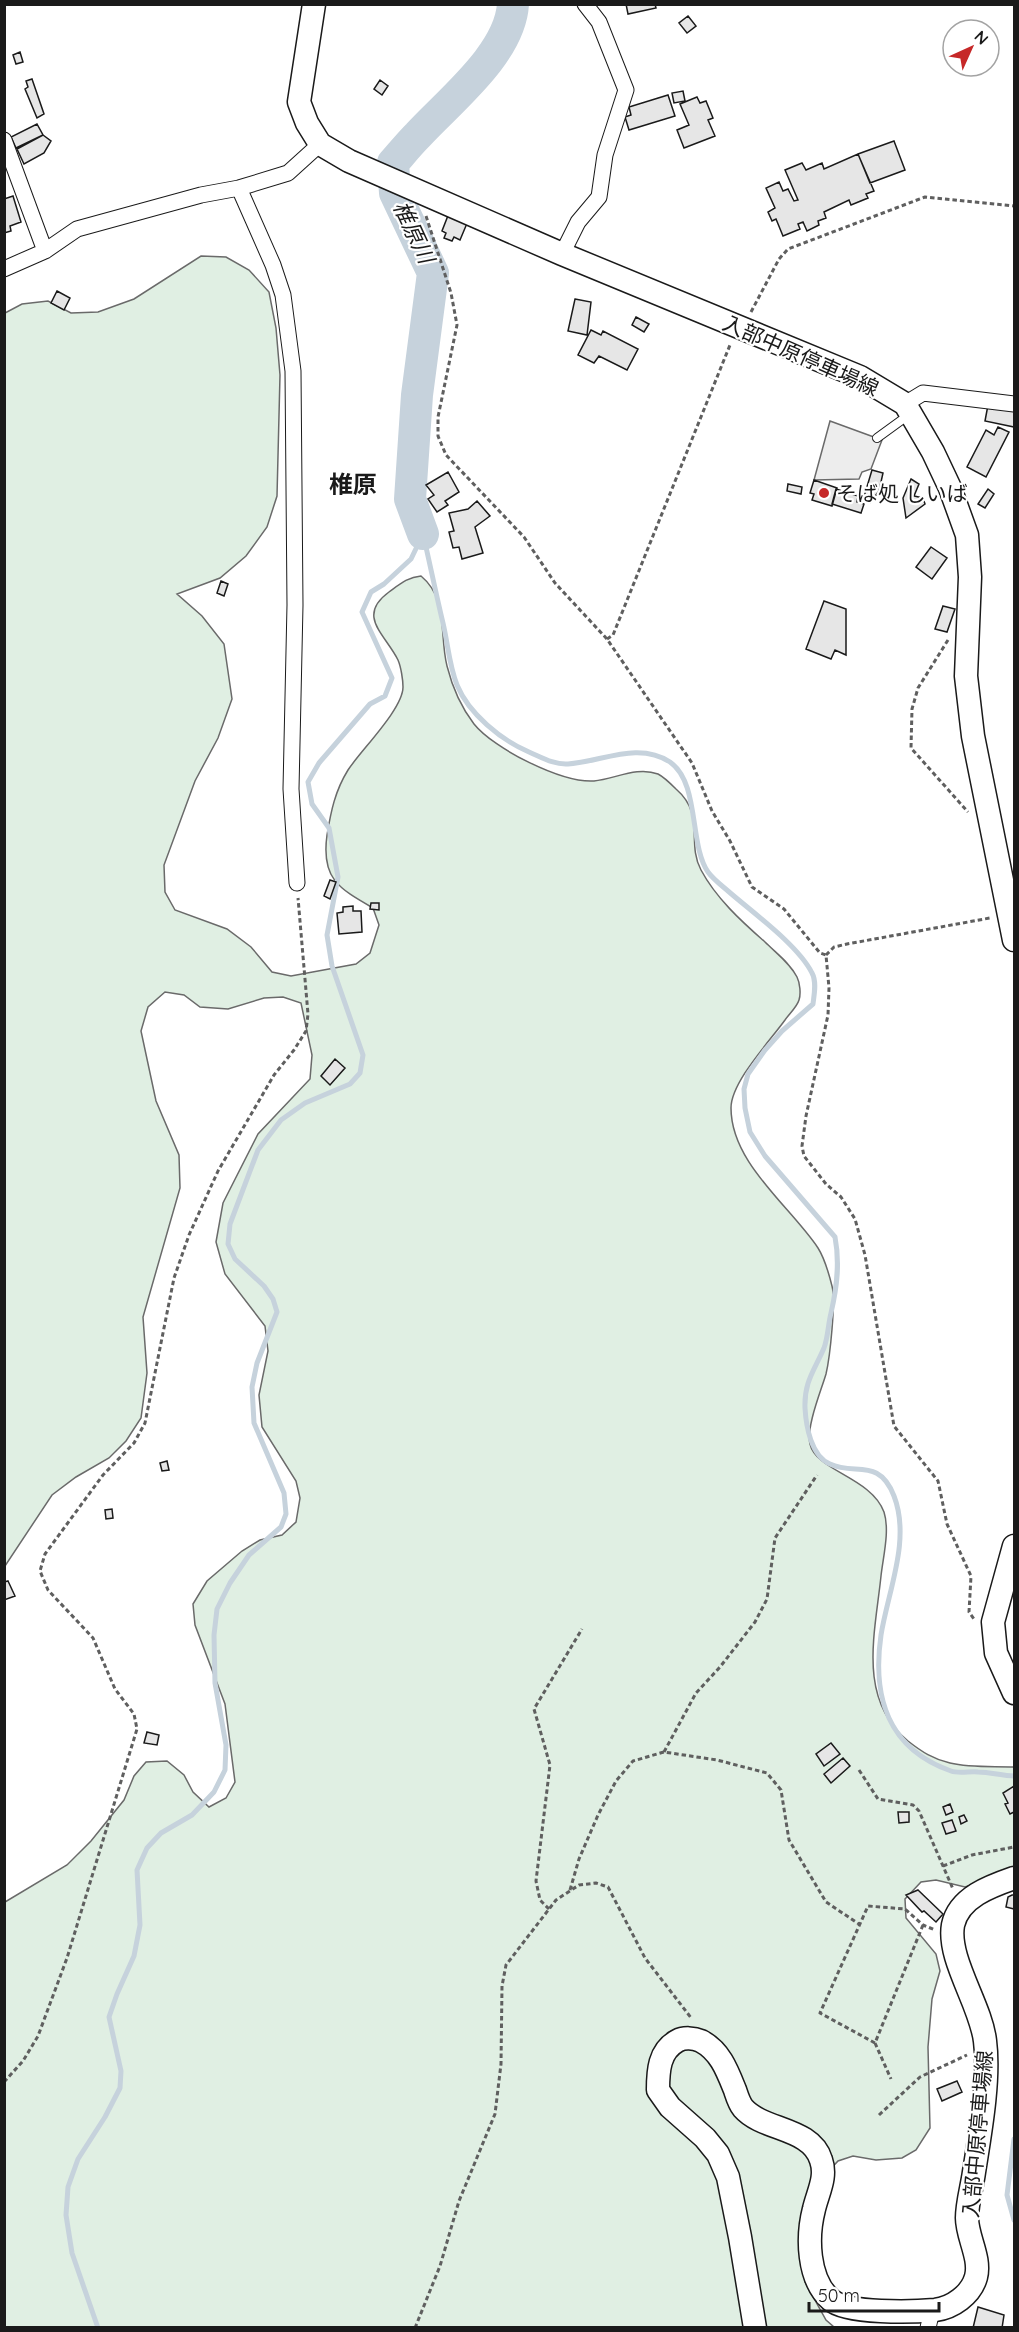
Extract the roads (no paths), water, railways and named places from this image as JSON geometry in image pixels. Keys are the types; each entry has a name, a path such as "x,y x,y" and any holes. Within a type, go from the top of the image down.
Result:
{"main road":[{"name":"入部中原停車場線","path":"314,4 299,102 307,123 320,144 349,161 562,254 860,377 908,408"},
{"path":"908,408 950,488 968,535 970,577 966,676 973,736 1014,940"},
{"path":"1014,1546 993,1622 996,1653 1014,1693"},
{"name":"入部中原停車場線","path":"755,2328 741,2237 728,2177 718,2154 705,2138 670,2107 658,2090 661,2060 668,2047 680,2039 695,2038 710,2046 722,2060 741,2107 753,2117 812,2145 821,2158 824,2173 813,2210 809,2239 812,2265 820,2287 831,2300 846,2308 930,2319 961,2300 976,2278 976,2258 969,2237 967,2216 984,2098 986,2048 982,2021 953,1947 953,1924 976,1893 1014,1878"}],"street":[{"path":"562,254 578,222 599,197 605,154 626,90 599,22 585,4"},
{"path":"4,140 45,251"},
{"path":"4,269 45,251 77,230 110,219 201,195 239,188 288,173 320,144"},
{"path":"239,188 273,265 283,295 293,371 295,604 291,789 297,883"},
{"path":"908,408 923,393 1014,404"}],"lane":[{"path":"877,438 908,408"}],"waterway":[{"name":"椎原川","path":"423,534 410,499 417,395 433,273 395,193 393,163 476,76 490,58 509,23 513,4"},
{"path":"423,534 454,677 469,706 487,725 508,741 558,763 568,764 632,753 658,756 670,762 686,784 698,846 708,872 786,940 805,962 814,977 813,1004 782,1031 765,1050 748,1074 744,1089 750,1132 765,1156 835,1237 837,1256 835,1294 824,1348 806,1391 805,1408 808,1432 814,1448 824,1460 839,1467 874,1472 888,1484 894,1496 899,1513 899,1548 881,1635 879,1679 889,1718 899,1735 912,1749 951,1771 1014,1776"},
{"path":"98,2328 72,2253 66,2215 68,2187 78,2159 105,2117 120,2088 121,2071 109,2017 134,1956 140,1925 137,1870 147,1848 161,1833 192,1815 214,1792 225,1770 226,1745 215,1683 214,1635 217,1609 230,1583 249,1555 281,1527 286,1514 284,1493 254,1423 252,1387 257,1363 277,1312 273,1299 264,1286 235,1259 228,1244 230,1224 258,1150 281,1120 305,1103 350,1084 360,1073 363,1055 332,966 327,935 338,877 329,828 312,804 308,782 319,763 370,704 385,696 392,678 362,612 371,592 384,584 411,559 423,534"},
{"path":"1014,2139 1007,2195 1014,2220"}],"place":[{"name":"そば処 しいば","path":"824,493"}],"district":[{"name":"椎原","path":"353,484"}]}
